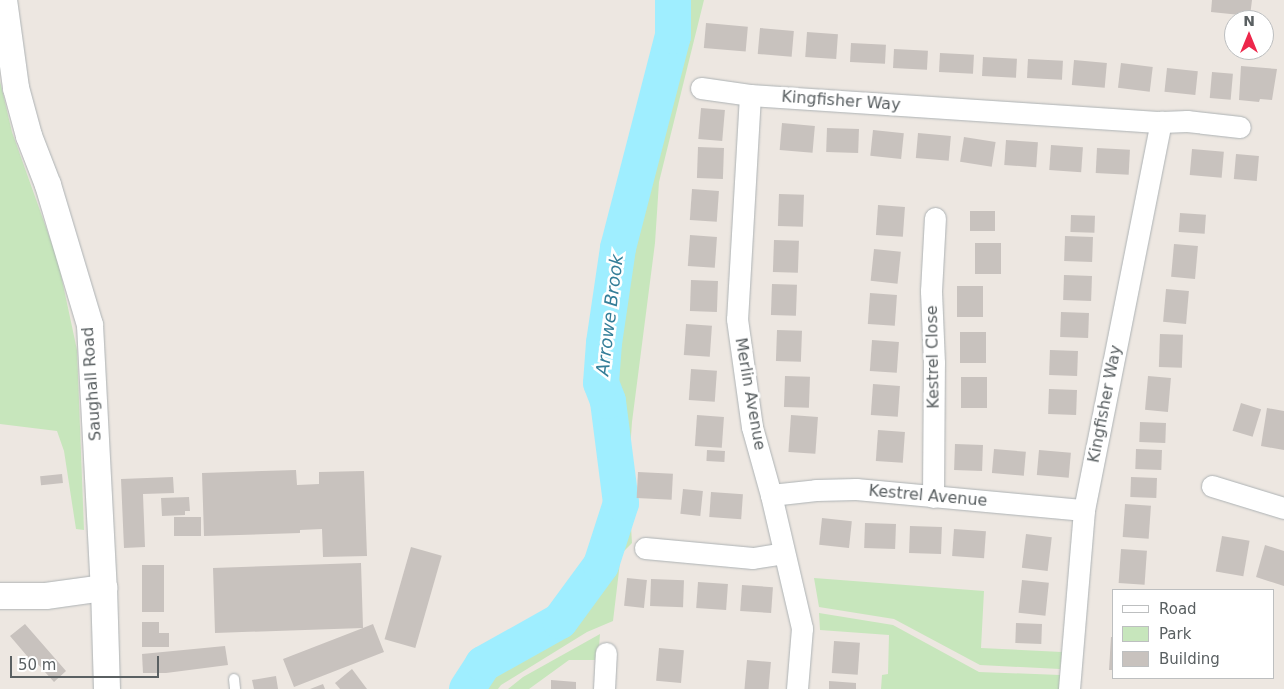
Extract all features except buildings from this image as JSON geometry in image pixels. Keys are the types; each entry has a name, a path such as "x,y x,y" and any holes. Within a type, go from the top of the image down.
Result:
{"street":[{"name":"Saughall Road","path":"4,0 7,37 18,96 29,136 48,185 90,325 104,588 107,689"},
{"name":"Kingfisher Way","path":"701,88 750,94 1240,127"},
{"name":"Merlin Avenue","path":"750,94 737,320 752,428 771,495 802,628 797,689"},
{"name":"Kingfisher Way","path":"1069,689 1084,510 1161,122"},
{"name":"Kestrel Close","path":"933,497 934,363 931,291 935,218"},
{"path":"1212,486 1284,508"},
{"name":"Kestrel Avenue","path":"771,495 816,490 856,489 1084,510"},
{"path":"645,548 753,558 784,553"},
{"path":"0,596 46,596 104,588"},
{"path":"604,689 606,653"}],"green space":[{"path":"673,0 704,0 659,182 655,243 632,422 628,478 632,543 621,554 613,621 587,632 501,685 498,689 475,689 497,665 540,645 579,612 604,572 621,503 608,401 601,383 608,322 618,248 673,36"},
{"path":"0,81 12,132 58,261 77,350 84,530 76,529 64,451 57,431 0,424"},
{"path":"814,578 984,591 981,648 1062,652 1060,669 980,665 894,619 819,607"},
{"path":"819,613 893,625 979,672 1060,675 1059,689 881,689 882,675 888,674 889,635 820,630"},
{"path":"600,634 598,660 569,660 529,689 508,689 523,677"}],"waterway":[{"name":"Arrowe Brook","path":"467,689 483,664 560,621 601,565 621,503 608,401 601,383 604,343 618,248 673,36 673,0"}]}
